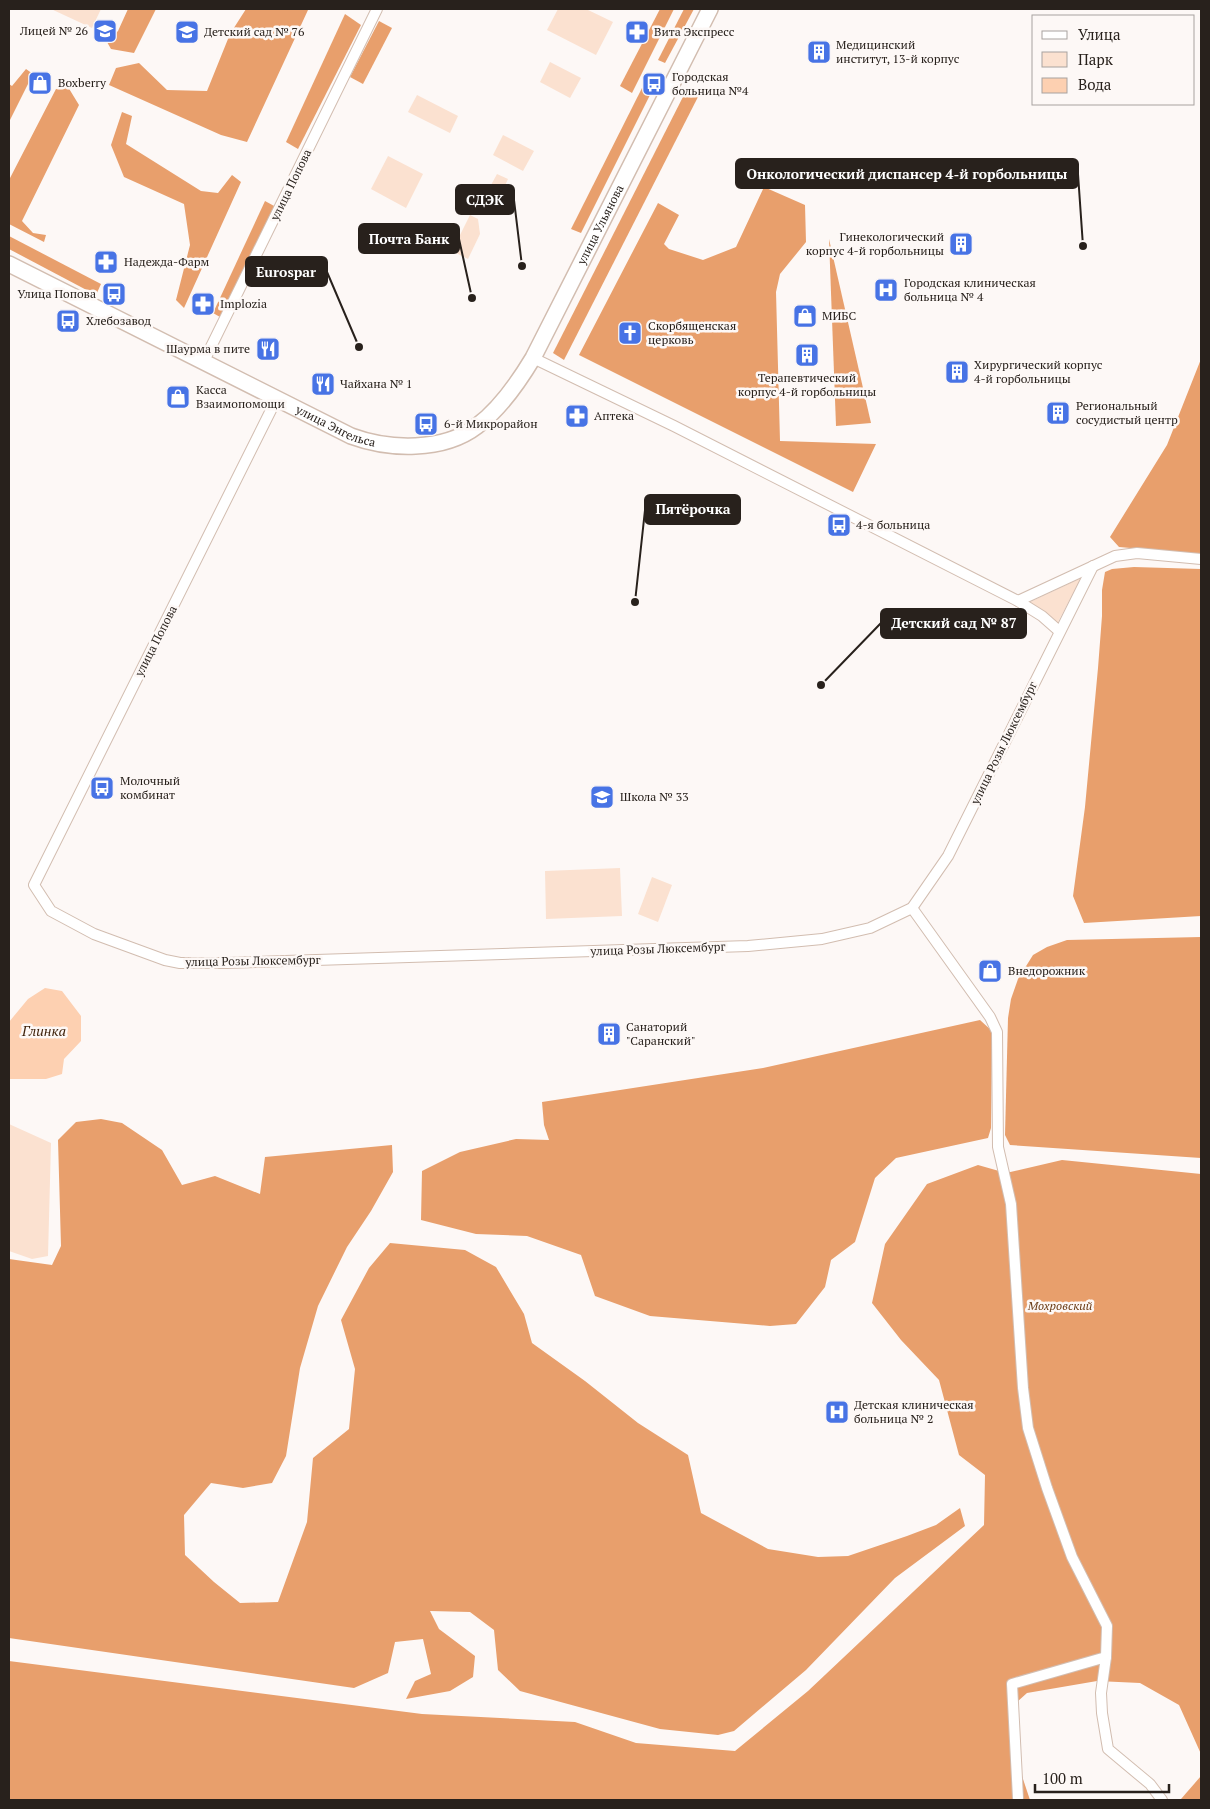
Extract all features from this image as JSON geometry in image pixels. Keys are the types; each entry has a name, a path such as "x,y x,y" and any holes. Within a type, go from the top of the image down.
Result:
{"main road":[{"name":"улица Ульянова","path":"476,427 496,410 533,358 710,9"},
{"name":"улица Энгельса","path":"9,264 351,436 381,445 411,446 430,444 462,435 476,427"}],"street":[{"name":"улица Попова","path":"204,361 377,9"},
{"path":"533,358 674,426 1018,601 1042,616 1060,631"},
{"name":"улица Попова","path":"34,885 277,398"},
{"path":"1018,601 1115,556 1137,553 1201,559"},
{"name":"улица Розы Люксембург","path":"34,885 52,911 94,934 165,960 180,963 748,946 822,939 870,928 912,908 948,856 1094,566"},
{"path":"912,908 990,1016 997,1032 998,1147 1011,1204 1023,1388 1028,1428 1072,1557 1107,1626 1102,1714 1108,1749 1150,1784 1162,1800"},
{"path":"1018,1798 1012,1684 1106,1657"}],"green space":[{"path":"51,9 101,9 92,28"},
{"path":"128,9 156,9 134,53 111,49 107,42 118,31"},
{"path":"246,9 308,10 247,142 221,135 109,85 116,68 139,63 167,90 207,91 230,34"},
{"path":"558,9 586,9 613,22 596,55 547,30"},
{"path":"660,9 674,9 632,93 620,86"},
{"path":"684,9 694,9 665,63 658,60"},
{"path":"345,14 361,25 298,149 286,142"},
{"path":"379,21 392,28 363,84 350,77"},
{"path":"550,62 581,78 570,98 540,82"},
{"path":"26,69 33,74 9,122 9,84 12,86"},
{"path":"68,87 79,105 22,221 33,233 46,235 44,242 9,224 9,180 56,89"},
{"path":"688,87 700,93 564,360 553,353"},
{"path":"642,88 651,93 581,233 571,229"},
{"path":"417,95 458,116 450,133 408,112"},
{"path":"122,112 132,116 126,144 201,191 218,193 232,175 241,182 184,308 176,300 190,245 184,204 124,177 111,145"},
{"path":"503,135 534,151 523,171 493,155"},
{"path":"388,156 423,174 406,208 371,189"},
{"path":"497,174 508,179 498,201 485,196"},
{"path":"764,187 805,205 806,242 780,274 776,292 780,441 876,444 853,492 579,355 658,203 679,215 664,244 669,249 703,260 736,247"},
{"path":"265,201 276,207 220,317 213,313"},
{"path":"470,215 478,219 480,234 468,259 452,251"},
{"path":"9,236 101,284 96,295 9,249"},
{"path":"829,239 871,423 836,426"},
{"path":"1201,359 1201,554 1119,547 1110,537 1167,445"},
{"path":"1134,567 1201,569 1201,916 1084,923 1073,896 1085,807 1098,668 1102,590 1105,572 1112,569"},
{"path":"1081,578 1057,624 1028,603"},
{"path":"620,868 622,916 546,919 545,871"},
{"path":"652,877 672,885 658,922 638,914"},
{"path":"1201,937 1201,1158 1010,1145 1005,1135 1008,1018 1011,999 1018,979 1033,955 1047,947 1067,940"},
{"path":"980,1020 992,1031 991,1128 988,1138 896,1158 875,1178 855,1242 831,1260 825,1287 796,1324 770,1326 650,1316 595,1296 581,1255 527,1236 476,1234 421,1220 422,1171 460,1152 516,1139 549,1140 544,1125 542,1102 763,1068"},
{"path":"101,1119 122,1123 162,1150 182,1185 215,1176 260,1194 265,1157 392,1145 393,1172 371,1211 347,1247 318,1306 300,1368 286,1456 272,1483 243,1488 211,1483 184,1515 185,1555 240,1603 278,1602 307,1522 313,1458 349,1429 355,1369 341,1320 369,1268 390,1243 465,1250 496,1267 524,1314 532,1343 585,1381 638,1423 688,1455 701,1513 768,1549 818,1557 848,1556 936,1525 960,1508 965,1526 895,1578 806,1670 734,1731 718,1735 660,1729 520,1691 498,1670 494,1630 470,1612 430,1611 439,1629 475,1656 473,1677 450,1691 406,1699 415,1681 431,1674 423,1639 395,1642 388,1673 354,1688 9,1638 9,1259 52,1265 61,1246 58,1140 76,1122"},
{"path":"9,1124 51,1143 48,1256 32,1259 9,1251"},
{"name":"Мохровский","path":"1062,1160 1201,1174 1201,1754 1179,1705 1140,1683 1097,1681 1027,1693 1017,1702 1022,1776 1030,1800 9,1800 9,1661 422,1714 575,1722 636,1743 735,1751 808,1691 984,1525 985,1475 959,1455 939,1380 901,1340 872,1303 885,1244 927,1184 978,1165 1006,1173"},
{"path":"1201,1776 1201,1800 1181,1800 1181,1799"}],"water":[{"name":"Глинка","path":"45,988 62,991 81,1016 81,1041 64,1059 62,1074 46,1079 9,1079 9,1022 28,999"}],"place":[{"name":"Лицей № 26","path":"105,31"},
{"name":"Детский сад № 76","path":"187,32"},
{"name":"Вита Экспресс","path":"637,32"},
{"name":"Медицинский институт, 13-й корпус","path":"819,52"},
{"name":"Boxberry","path":"40,83"},
{"name":"Городская больница №4","path":"654,84"},
{"name":"Гинекологический корпус 4-й горбольницы","path":"961,244"},
{"name":"Онкологический диспансер 4-й горбольницы","path":"1083,246"},
{"name":"Надежда-Фарм","path":"106,262"},
{"name":"СДЭК","path":"522,266"},
{"name":"Городская клиническая больница № 4","path":"886,290"},
{"name":"Улица Попова","path":"114,294"},
{"name":"Почта Банк","path":"472,298"},
{"name":"Implozia","path":"203,304"},
{"name":"МИБС","path":"805,316"},
{"name":"Хлебозавод","path":"68,321"},
{"name":"Скорбященская церковь","path":"630,333"},
{"name":"Eurospar","path":"359,347"},
{"name":"Шаурма в пите","path":"268,349"},
{"name":"Терапевтический корпус 4-й горбольницы","path":"807,355"},
{"name":"Хирургический корпус 4-й горбольницы","path":"957,372"},
{"name":"Чайхана № 1","path":"323,384"},
{"name":"Касса Взаимопомощи","path":"178,397"},
{"name":"Региональный сосудистый центр","path":"1058,413"},
{"name":"Аптека","path":"577,416"},
{"name":"6-й Микрорайон","path":"426,424"},
{"name":"4-я больница","path":"839,525"},
{"name":"Пятёрочка","path":"635,602"},
{"name":"Детский сад № 87","path":"821,685"},
{"name":"Молочный комбинат","path":"102,788"},
{"name":"Школа № 33","path":"602,797"},
{"name":"Внедорожник","path":"990,971"},
{"name":"Санаторий \"Саранский\"","path":"609,1034"},
{"name":"Детская клиническая больница № 2","path":"837,1412"}]}
